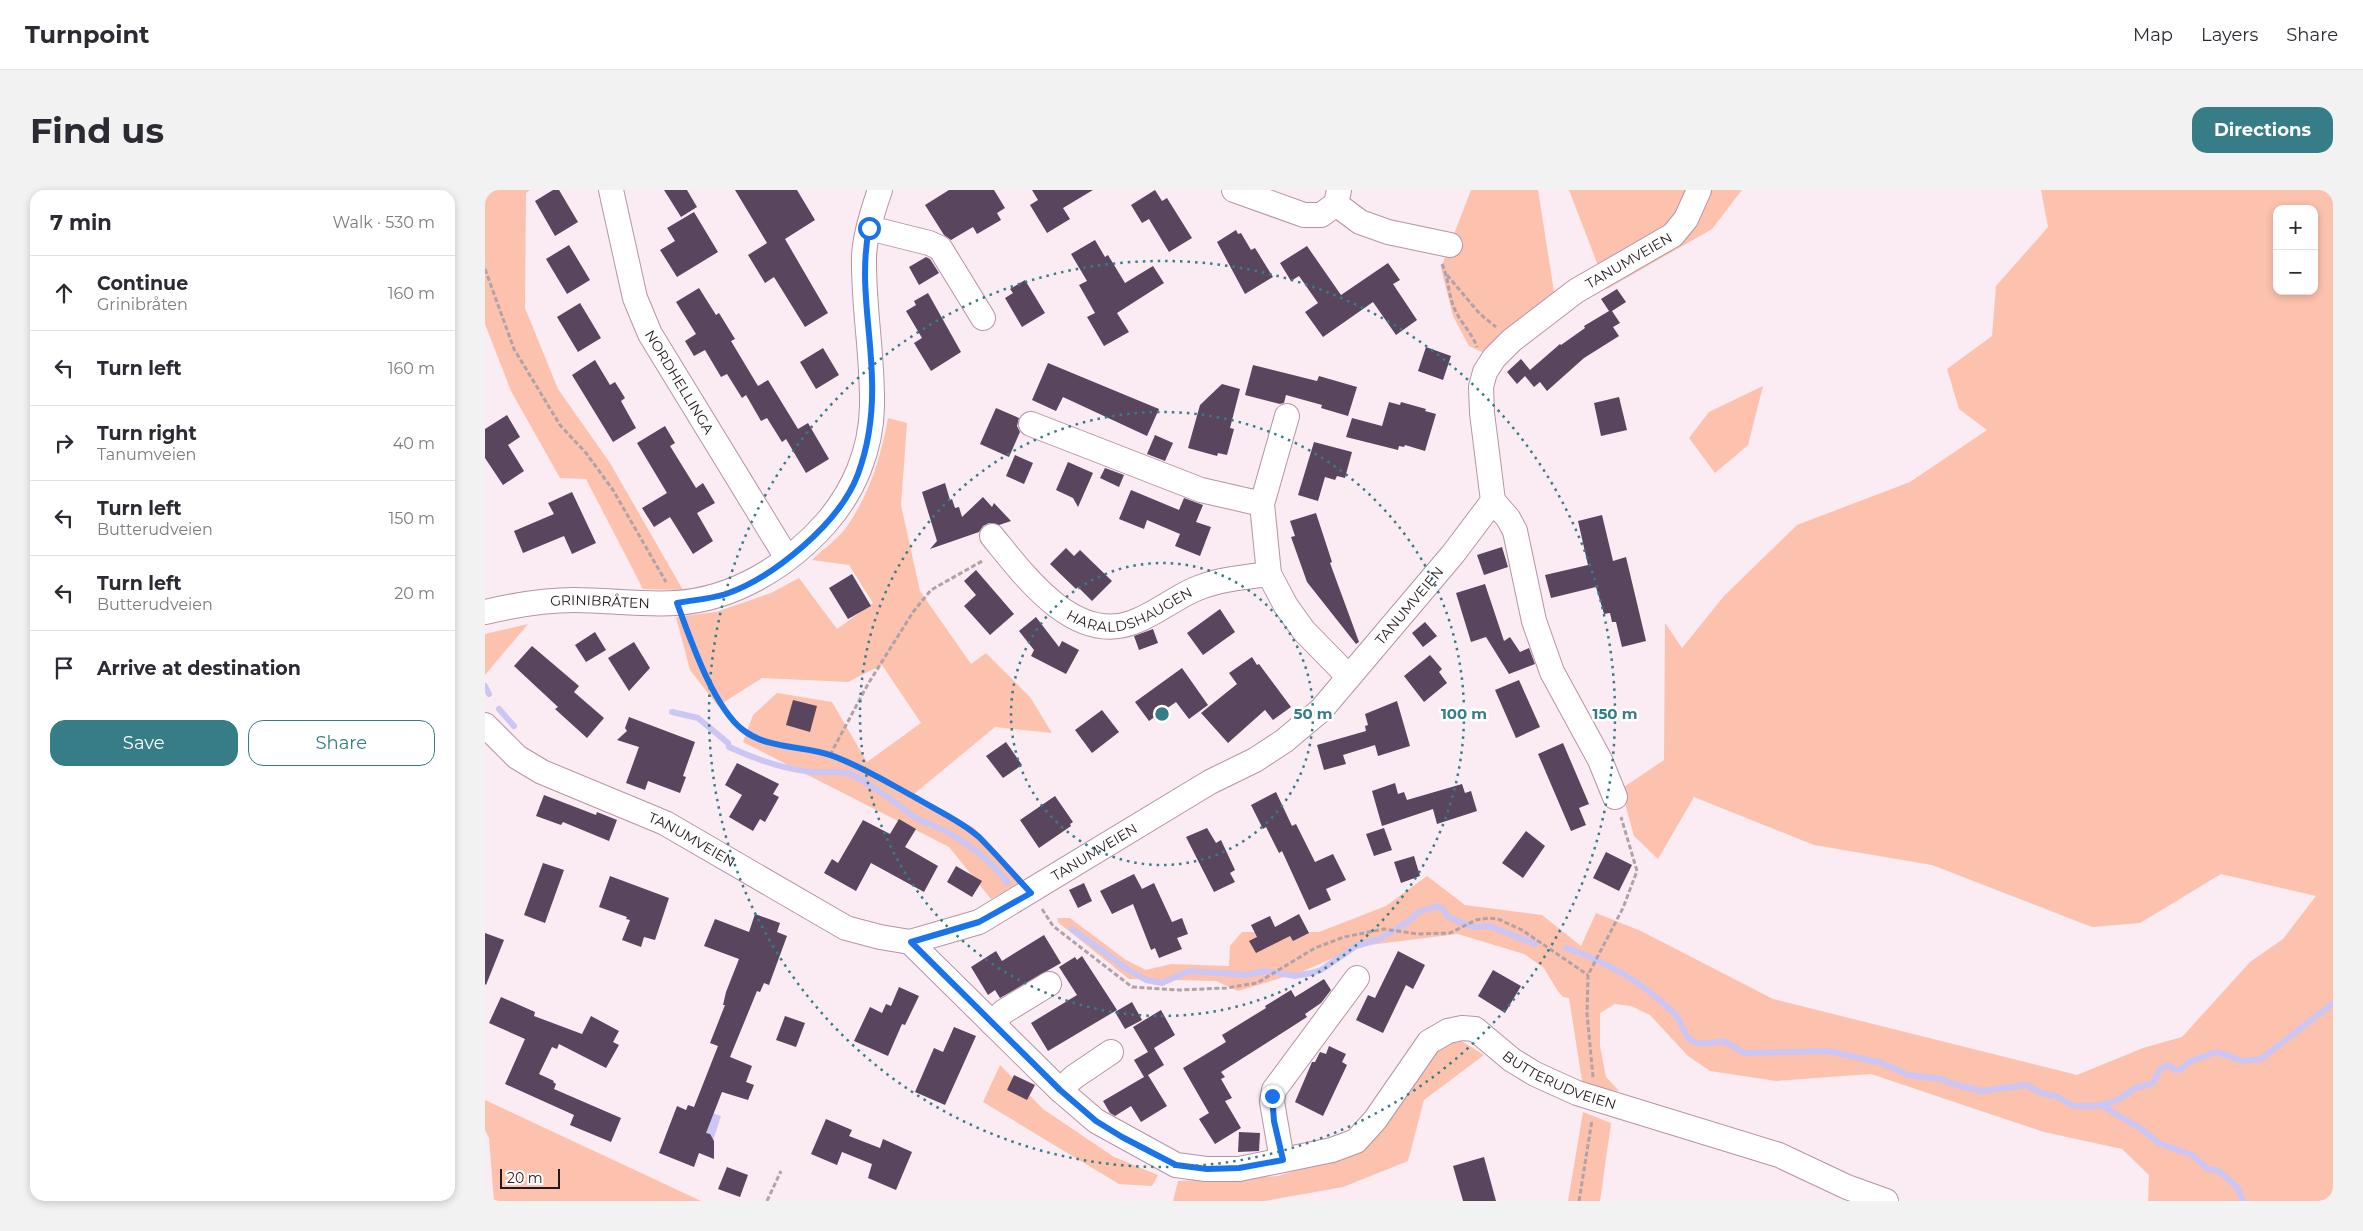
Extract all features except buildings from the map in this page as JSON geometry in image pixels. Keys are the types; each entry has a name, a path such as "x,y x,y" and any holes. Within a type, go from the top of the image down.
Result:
{"street":[{"name":"NORDHELLINGA","path":"611,190 635,298 650,334 787,558"},
{"name":"GRINIBRÅTEN","path":"485,612 515,604 547,601 677,603 726,594 755,580 811,540 838,509 858,475 871,421 872,388 864,254 880,190"},
{"path":"1234,190 1304,215 1321,215 1338,196 1360,222 1388,232 1440,244"},
{"name":"TANUMVEIEN","path":"485,725 517,757 542,772 665,823 846,928 911,942 979,922 1031,893 1210,782 1255,760 1284,742 1321,710 1453,554 1493,501 1482,413 1481,387 1485,372 1494,358 1511,340 1576,291 1673,235 1686,220 1699,190"},
{"path":"869,228 929,243 940,248 983,318"},
{"path":"1287,416 1262,504 1269,574 1286,606 1304,631 1349,677"},
{"path":"1031,424 1201,490 1262,504"},
{"path":"1493,501 1508,518 1515,531 1534,620 1552,672 1601,760 1615,797"},
{"name":"HARALDSHAUGEN","path":"997,543 1053,604 1089,625 1108,627 1130,624 1158,611 1198,588 1269,574"},
{"name":"BUTTERUDVEIEN","path":"911,942 1060,1090 1096,1121 1176,1165 1207,1169 1239,1168 1332,1150 1356,1141 1375,1120 1429,1042 1448,1031 1462,1028 1475,1030 1512,1060 1535,1074 1577,1093 1779,1155 1847,1187 1886,1201"},
{"path":"1283,1160 1272,1102 1274,1090 1357,978"},
{"path":"993,1024 1003,1012 1049,984"},
{"path":"1060,1090 1074,1077 1111,1052"}],"path":[{"path":"1440,244 1455,310 1474,338 1485,372"},
{"path":"485,269 514,349 560,425 586,453 613,490 677,603 706,676 733,721 753,736 778,745 831,755 857,765 961,823 978,837 1031,893 1053,926 1132,987 1179,990 1225,988 1257,983 1315,948 1344,937 1384,929 1430,934 1450,933 1476,920 1498,919 1522,930 1588,975"},
{"path":"1447,275 1480,314 1511,340"},
{"path":"831,755 868,684 913,612 931,590 997,543"},
{"path":"1579,1201 1596,1098 1587,1014 1588,975 1623,908 1637,871 1615,797"},
{"path":"767,1201 781,1171"}],"shaded area":[{"path":"485,190 530,190 526,193 525,308 558,389 610,463 683,590 643,589 586,479 560,478 511,391 485,324"},
{"path":"1471,190 1538,190 1555,298 1484,353 1469,346 1453,316 1441,268"},
{"path":"1569,190 1742,190 1712,229 1607,289"},
{"path":"2041,190 2333,190 2333,1201 2148,1201 2149,1175 2122,1149 2044,1132 1871,1074 1776,1081 1710,1071 1688,1056 1650,1015 1631,1006 1615,1004 1600,1013 1600,1046 1606,1077 1619,1091 1583,1087 1569,998 1563,997 1557,990 1544,968 1524,954 1458,934 1361,946 1301,972 1238,991 1216,981 1129,979 1059,923 1057,918 1070,918 1126,960 1146,970 1171,964 1229,966 1230,946 1242,932 1319,932 1386,906 1427,876 1465,905 1542,915 1581,946 1596,913 1641,931 1773,999 2077,1075 2143,1048 2182,1037 2250,962 2283,939 2316,896 2221,874 2140,923 2092,927 1932,865 1814,845 1694,797 1658,859 1634,836 1621,789 1664,760 1665,623 1682,648 1724,596 1797,525 1910,482 1987,430 1959,409 1947,369 1992,336 1996,286 2048,227"},
{"path":"1763,386 1748,445 1715,473 1689,438 1709,412"},
{"path":"888,418 907,423 901,505 920,591 971,664 986,653 1030,697 1052,733 995,727 914,794 973,827 1023,881 991,899 949,847 743,742 753,715 777,693 832,702 867,762 921,723 882,665 848,682 762,678 718,706 690,670 676,617 716,612 771,593 799,578 837,629 873,603 849,565 812,560 842,533 861,503 878,462"},
{"path":"528,624 485,675 485,634"},
{"path":"1460,1040 1484,1055 1424,1100 1408,1161 1343,1187 1265,1201 1173,1201 1178,1181 1278,1176 1352,1153 1442,1044"},
{"path":"1000,1065 1043,1109 1114,1157 1158,1175 1152,1186 1119,1184 983,1102"},
{"path":"485,1100 701,1201 494,1201 489,1138 485,1130"},
{"path":"704,1110 721,1116 709,1153 691,1147"},
{"path":"1583,1112 1611,1123 1600,1201 1568,1201"}],"waterway":[{"path":"485,686 489,694"},
{"path":"499,709 514,726"},
{"path":"672,712 698,718 728,743 729,747 759,759 801,771 842,772 852,775 917,818 964,842 988,861 1008,883"},
{"path":"1072,929 1130,971 1146,980 1162,983 1189,971 1246,975 1265,971 1295,976 1311,973 1321,970 1356,946 1380,939 1410,920 1418,912 1437,906 1443,909 1448,917 1467,925 1477,927 1489,926 1535,944"},
{"path":"1566,948 1610,967 1651,993 1675,1014 1688,1038 1694,1042 1724,1041 1744,1053 1828,1051 1882,1063 1908,1075 1941,1079 1956,1085 1982,1091 2027,1085 2041,1093 2058,1097 2074,1106 2096,1106 2109,1103 2119,1099 2135,1088 2153,1083 2160,1069 2168,1065 2175,1070 2181,1069 2190,1061 2217,1052 2243,1061 2261,1059 2333,1003"},
{"path":"2101,1105 2143,1130 2160,1144 2192,1155 2208,1169 2219,1171 2237,1187 2243,1201"}],"route":[{"path":"869,228 864,254 867,326 872,380 871,421 858,475 838,509 811,540 787,558 755,580 726,594 677,603 706,676 733,721 742,730 778,745 831,755 857,765 961,823 978,837 1031,893 979,922 937,936 911,942 1060,1090 1096,1121 1176,1165 1207,1169 1239,1168 1283,1160 1274,1121 1272,1096"}]}
